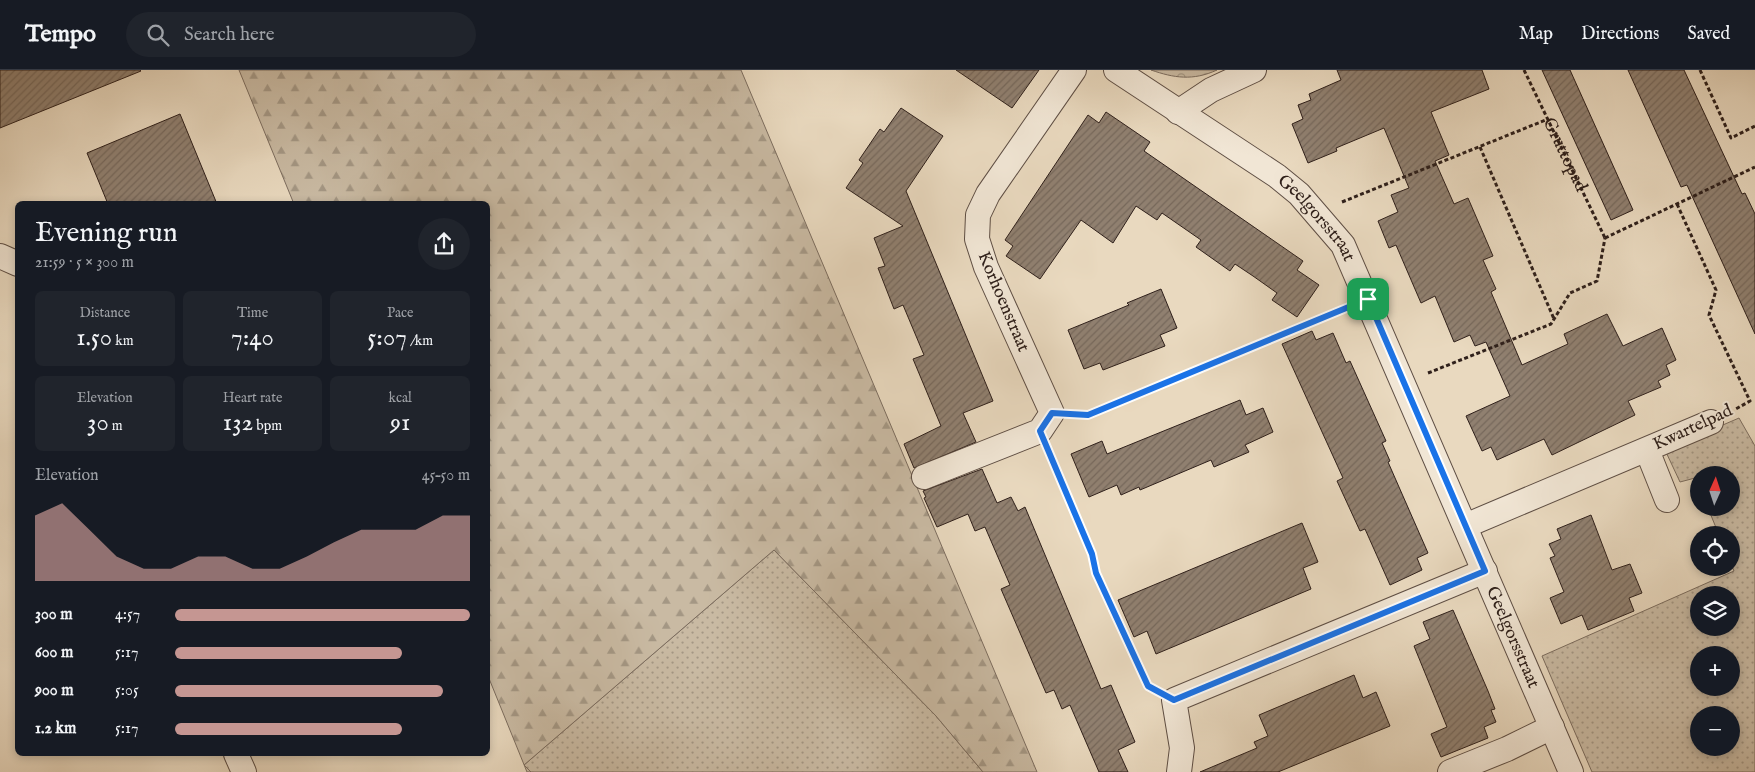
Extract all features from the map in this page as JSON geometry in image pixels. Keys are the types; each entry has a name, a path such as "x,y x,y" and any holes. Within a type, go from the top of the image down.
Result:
{"street":[{"name":"Korhoenstraat","path":"1046,422 986,267 977,239 978,215 988,194 1074,70"},
{"name":"Geelgorsstraat","path":"1116,70 1276,176 1300,194 1343,245 1368,299 1571,772"},
{"path":"1178,112 1211,90 1254,70"},
{"path":"0,256 15,263"},
{"path":"924,477 1046,422"},
{"name":"Kwartelpad","path":"1465,526 1712,422"},
{"path":"1647,450 1667,500"},
{"path":"1179,772 1182,748 1174,700 1485,571"},
{"path":"1450,772 1507,749 1552,727"},
{"path":"237,756 244,772"}],"path":[{"name":"Gruttopad","path":"1524,70 1605,238"},
{"path":"1700,70 1731,138 1755,126"},
{"path":"1336,198 1343,203 1548,120"},
{"path":"1480,147 1554,319"},
{"path":"1404,384 1551,324 1570,293 1597,281 1605,238 1755,167"},
{"name":"Kwartelpad","path":"1677,204 1716,290 1709,315 1750,401 1712,422"},
{"path":"1174,700 1148,686 1096,573 1092,554 1046,422 1088,415 1368,299"}],"green space":[{"path":"239,70 741,70 1037,772 983,772 936,716 774,550 524,765 490,681 490,201 293,201"},
{"path":"1151,70 1217,70 1200,76 1184,77"},
{"path":"1739,418 1755,446 1755,772 1592,772 1542,656 1690,590 1690,636 1740,636 1740,586 1700,586 1723,576 1740,576 1740,526 1715,526 1711,516 1740,516 1740,466 1690,466 1690,479 1680,482 1665,450"},
{"path":"774,550 936,716 983,772 531,772 524,765"}],"building":[{"path":"0,70 140,70 141,71 0,128"},
{"path":"956,70 1039,70 1012,108"},
{"path":"1337,70 1482,70 1489,89 1431,112 1449,155 1435,161 1454,204 1468,198 1493,256 1483,260 1496,289 1491,292 1522,365 1568,344 1564,334 1607,314 1623,346 1662,328 1676,360 1666,365 1670,375 1658,381 1661,387 1628,401 1635,415 1552,455 1544,439 1497,460 1491,447 1482,451 1466,416 1510,396 1486,342 1475,346 1470,335 1454,342 1435,296 1421,303 1396,245 1389,248 1378,221 1398,212 1391,195 1409,188 1384,128 1336,148 1337,151 1308,163 1292,124 1303,119 1298,105 1311,100 1309,94 1341,80"},
{"path":"1542,70 1570,70 1633,210 1611,220"},
{"path":"1628,70 1684,70 1742,194 1745,193 1755,214 1755,334 1687,185 1681,187"},
{"path":"901,108 943,136 906,191 993,401 963,413 976,442 914,468 904,444 941,426 913,359 924,355 903,305 894,309 878,268 885,266 874,238 903,226 846,188 863,163 859,160 880,129 884,132"},
{"path":"1106,112 1150,142 1144,151 1303,261 1297,270 1319,285 1297,317 1272,300 1277,293 1235,264 1230,271 1196,247 1201,240 1162,213 1157,220 1136,206 1113,243 1081,220 1040,279 1006,256 1013,246 1005,240 1088,115 1099,123"},
{"path":"180,114 216,201 107,201 87,153"},
{"path":"1161,289 1177,328 1160,335 1165,346 1103,370 1100,363 1084,369 1068,330 1129,305 1127,303"},
{"path":"1312,331 1316,340 1333,333 1346,363 1350,361 1386,441 1382,443 1390,461 1388,462 1428,553 1417,558 1422,570 1390,585 1365,529 1360,531 1337,481 1343,478 1282,344"},
{"path":"1240,400 1246,415 1263,408 1273,432 1245,445 1249,452 1214,467 1211,460 1140,490 1139,487 1121,495 1117,485 1089,497 1071,454 1102,441 1107,454"},
{"path":"982,469 997,503 1011,497 1018,511 1025,507 1101,689 1111,685 1135,742 1118,750 1128,772 1099,772 1070,705 1062,709 1054,690 1046,693 1001,589 1010,585 985,527 975,531 968,514 937,527 924,498 926,497 923,491"},
{"path":"1591,515 1612,570 1630,564 1642,593 1629,598 1634,611 1588,630 1582,615 1561,624 1550,598 1564,592 1550,558 1555,556 1549,544 1561,539 1557,529"},
{"path":"1302,523 1318,562 1303,568 1311,589 1156,654 1147,631 1134,637 1118,600"},
{"path":"1453,610 1495,709 1491,710 1496,722 1484,727 1488,738 1441,757 1431,734 1447,727 1414,646 1430,639 1423,622"},
{"path":"1354,675 1363,698 1376,692 1390,726 1278,772 1200,772 1257,748 1254,742 1268,736 1259,715"}],"route":[{"path":"1368,299 1485,571 1174,700 1148,686 1096,573 1092,554 1040,431 1052,413 1088,415 1368,299"}]}
